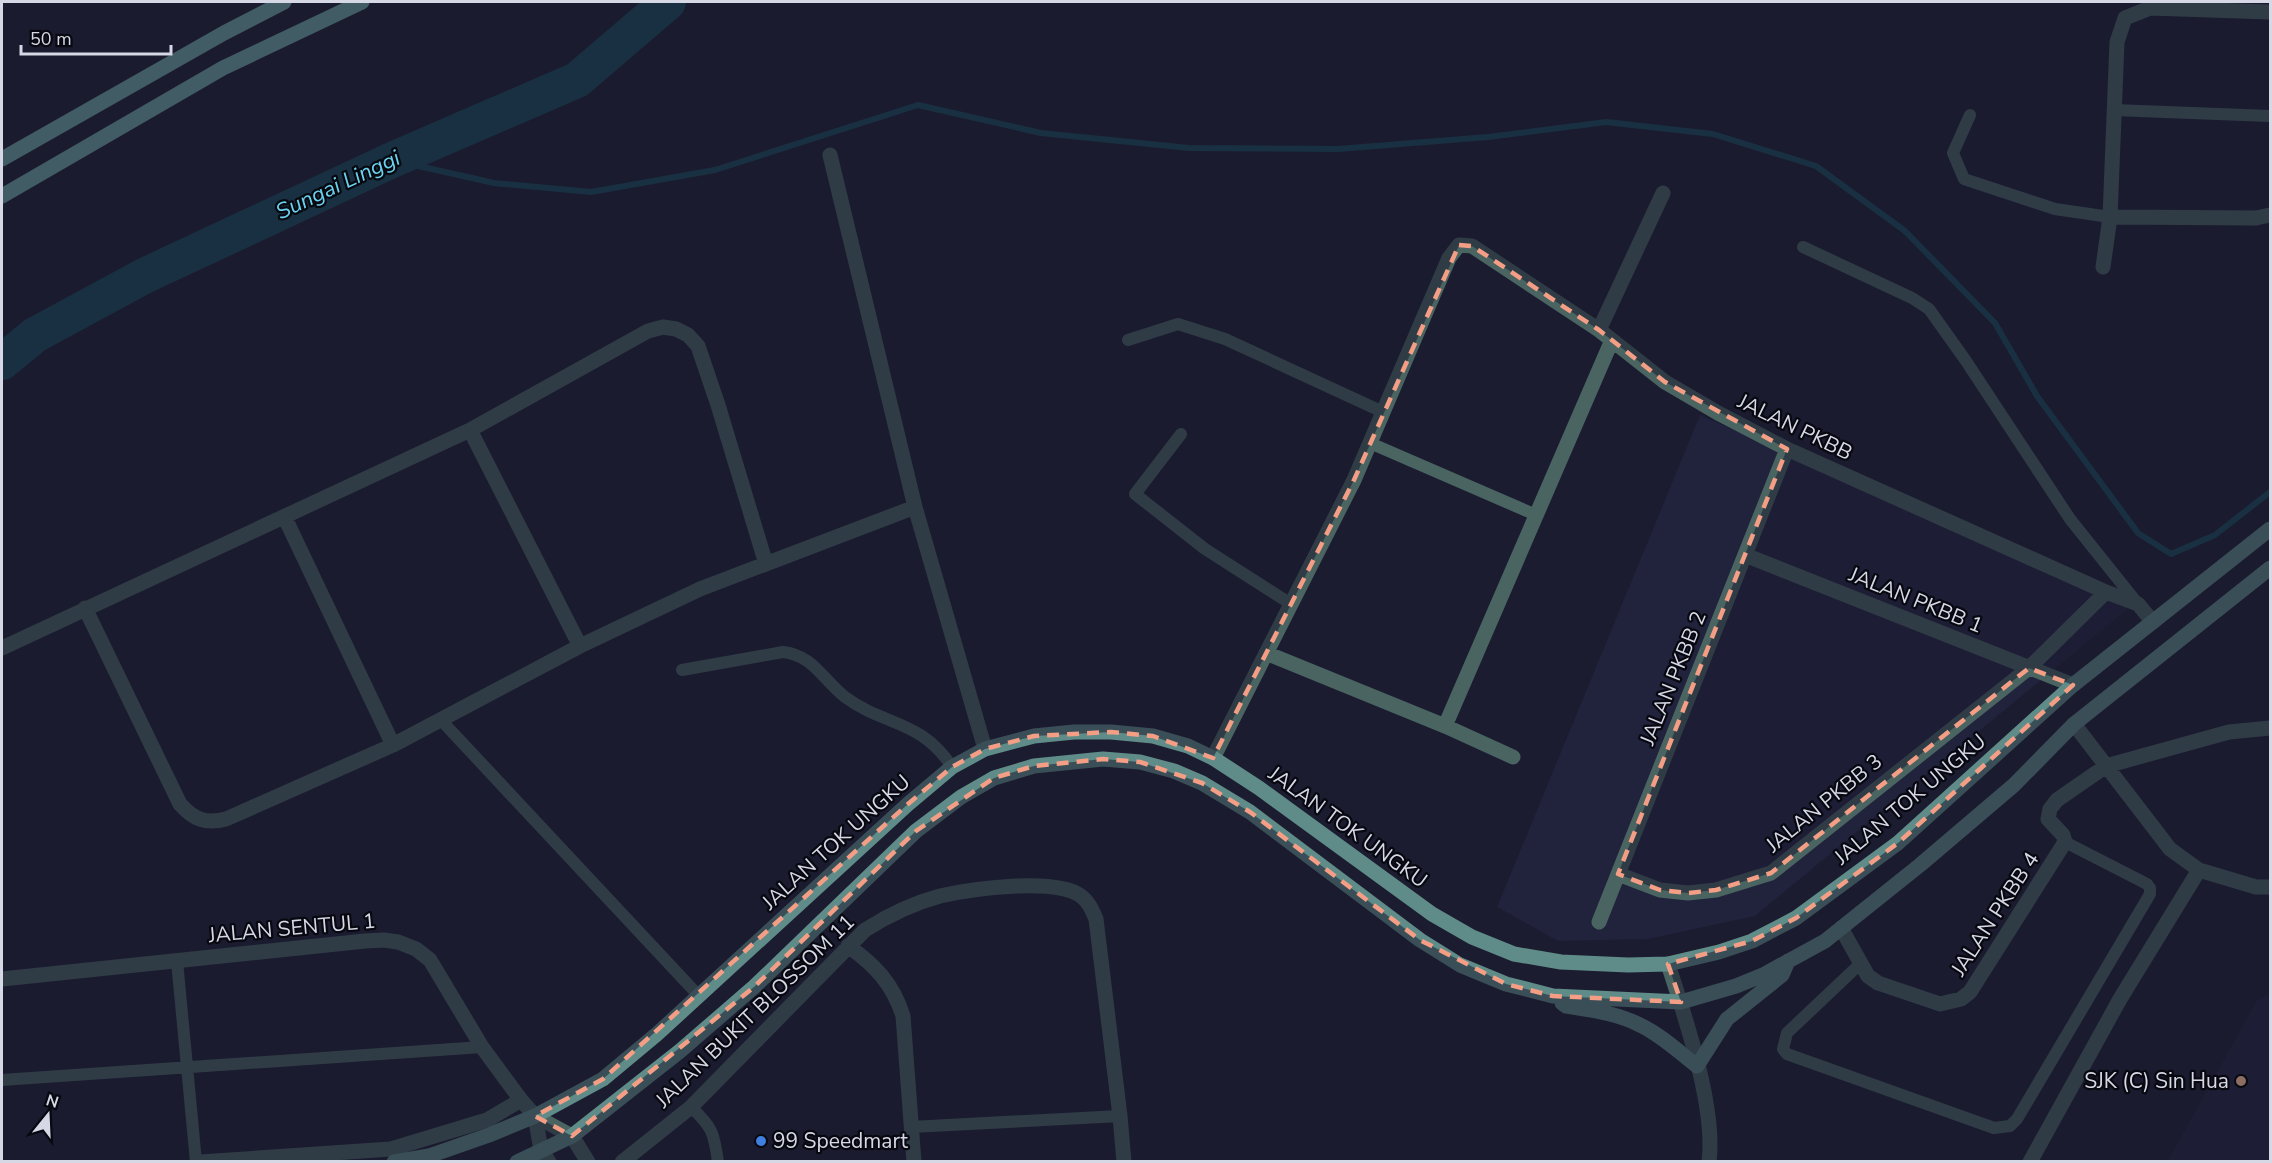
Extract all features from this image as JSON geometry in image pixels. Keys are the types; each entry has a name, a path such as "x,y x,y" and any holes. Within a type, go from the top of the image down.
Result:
{"main road":[{"path":"2,159 224,33 284,2"},
{"path":"2,196 223,68 362,2"},
{"name":"JALAN TOK UNGKU","path":"394,1161 429,1156 535,1116 603,1079 699,996 908,804 952,767 986,749 1034,736 1111,732 1153,736 1213,758 1259,788 1432,914 1472,937 1514,954 1561,963 1668,964 1719,952 1752,940 1796,918 1898,843 2073,685 2271,529"},
{"path":"517,1161 545,1156 680,1051 754,987 916,831 961,797 994,778 1034,766 1103,759 1140,762 1174,771 1202,783 1250,812 1420,940 1461,964 1506,984 1553,996 1681,1002 1736,986 1788,962 1825,941 1920,865 2014,784 2074,724 2271,568"},
{"path":"1553,996 1566,1006 1619,1017 1639,1024 1697,1066 1727,1019 1782,975 1788,962"}],"street":[{"path":"2103,267 2110,217 2117,42 2124,18 2150,8 2271,12"},
{"path":"830,155 915,507 986,749"},
{"path":"1599,330 1663,193"},
{"path":"2110,217 2256,218 2271,215"},
{"name":"JALAN PKBB","path":"1383,412 1449,258 1459,245 1472,246 1599,330 1665,382 1718,413 1787,449 2106,592 2138,604"},
{"path":"2,648 470,430 648,331 663,327 676,328 688,335 698,346 766,564"},
{"path":"1445,726 1612,340"},
{"path":"1213,758 1354,480 1383,412"},
{"path":"470,430 580,646"},
{"name":"JALAN PKBB 2","path":"1599,922 1787,449"},
{"path":"85,608 180,804 200,821 214,822 226,819 393,745 580,646 700,589 915,507"},
{"path":"285,518 393,745"},
{"name":"JALAN PKBB 1","path":"1744,555 2073,685"},
{"name":"JALAN PKBB 3","path":"1618,874 1660,890 1688,893 1716,890 1771,873 2029,668 2106,592"},
{"path":"2138,604 2153,622"},
{"path":"1266,653 1445,726 1513,757"},
{"path":"2074,724 2170,849 2199,870 2256,887 2271,886"},
{"name":"JALAN PKBB 4","path":"1841,928 1868,975 1878,983 1940,1004 1961,999 1970,992 2065,842 2063,835 2048,819 2050,809 2056,800 2106,766 2229,732 2271,728"},
{"path":"2030,1161 2121,999 2199,870"},
{"name":"JALAN BUKIT BLOSSOM 11","path":"622,1161 691,1107 865,930 886,917 940,896 1013,886 1057,887 1070,890 1082,896 1096,919 1124,1161"},
{"name":"JALAN SENTUL 1","path":"2,979 365,941 398,942 416,949 430,960 482,1047 535,1116"},
{"path":"848,946 868,960 884,976 898,1000 903,1016 914,1161"},
{"path":"1668,964 1681,1002 1706,1099 1711,1146 1709,1161"},
{"path":"201,1161 391,1149 487,1120 521,1100"},
{"path":"535,1116 572,1136 588,1161"},
{"path":"535,1116 545,1156"}],"lane":[{"path":"2114,110 2271,116"},
{"path":"1970,115 1953,153 1964,179 2055,208 2110,217"},
{"path":"1803,247 1912,298 1929,309 1949,334 2070,519 2138,604"},
{"path":"1128,340 1178,324 1225,339 1383,412"},
{"path":"1181,435 1135,494 1205,549 1291,604"},
{"path":"1370,443 1536,515"},
{"path":"682,670 783,652 794,653 806,658 819,669 846,697 910,728 932,742 952,767"},
{"path":"440,719 699,996"},
{"path":"1861,963 1787,1033 1783,1049 1787,1054 1994,1128 2010,1126 2017,1119 2150,894 2147,884 2065,842"},
{"path":"177,961 196,1161"},
{"path":"2,1080 482,1047"},
{"path":"691,1107 706,1121 715,1136 718,1161"},
{"path":"911,1127 1120,1116"}],"highlighted area":[{"path":"1459,245 1472,246 1599,330 1665,382 1787,449 1618,874 1660,890 1688,893 1716,890 1771,873 2029,668 2073,685 1898,843 1796,918 1752,941 1668,964 1681,1002 1553,996 1506,984 1420,940 1250,812 1202,783 1140,762 1103,759 1034,766 994,778 916,831 754,987 572,1136 535,1116 603,1079 908,804 952,767 985,749 1034,736 1111,732 1153,736 1213,758 1354,480"}],"shaded area":[{"path":"1700,415 2132,605 1755,916 1648,939 1558,941 1497,907"},
{"name":"SJK (C) Sin Hua","path":"2270,993 2270,1161 2168,1161 2257,1001"}],"waterway":[{"name":"Sungai Linggi","path":"2,362 35,335 144,276 392,160 577,80 668,2"},
{"path":"392,160 494,183 591,192 715,170 918,105 1041,133 1189,148 1338,149 1488,137 1606,122 1713,134 1816,166 1905,231 1995,323 2037,396 2138,533 2171,554 2215,535 2270,492"}],"place":[{"name":"SJK (C) Sin Hua","path":"2241,1081"},
{"name":"99 Speedmart","path":"761,1141"}]}
